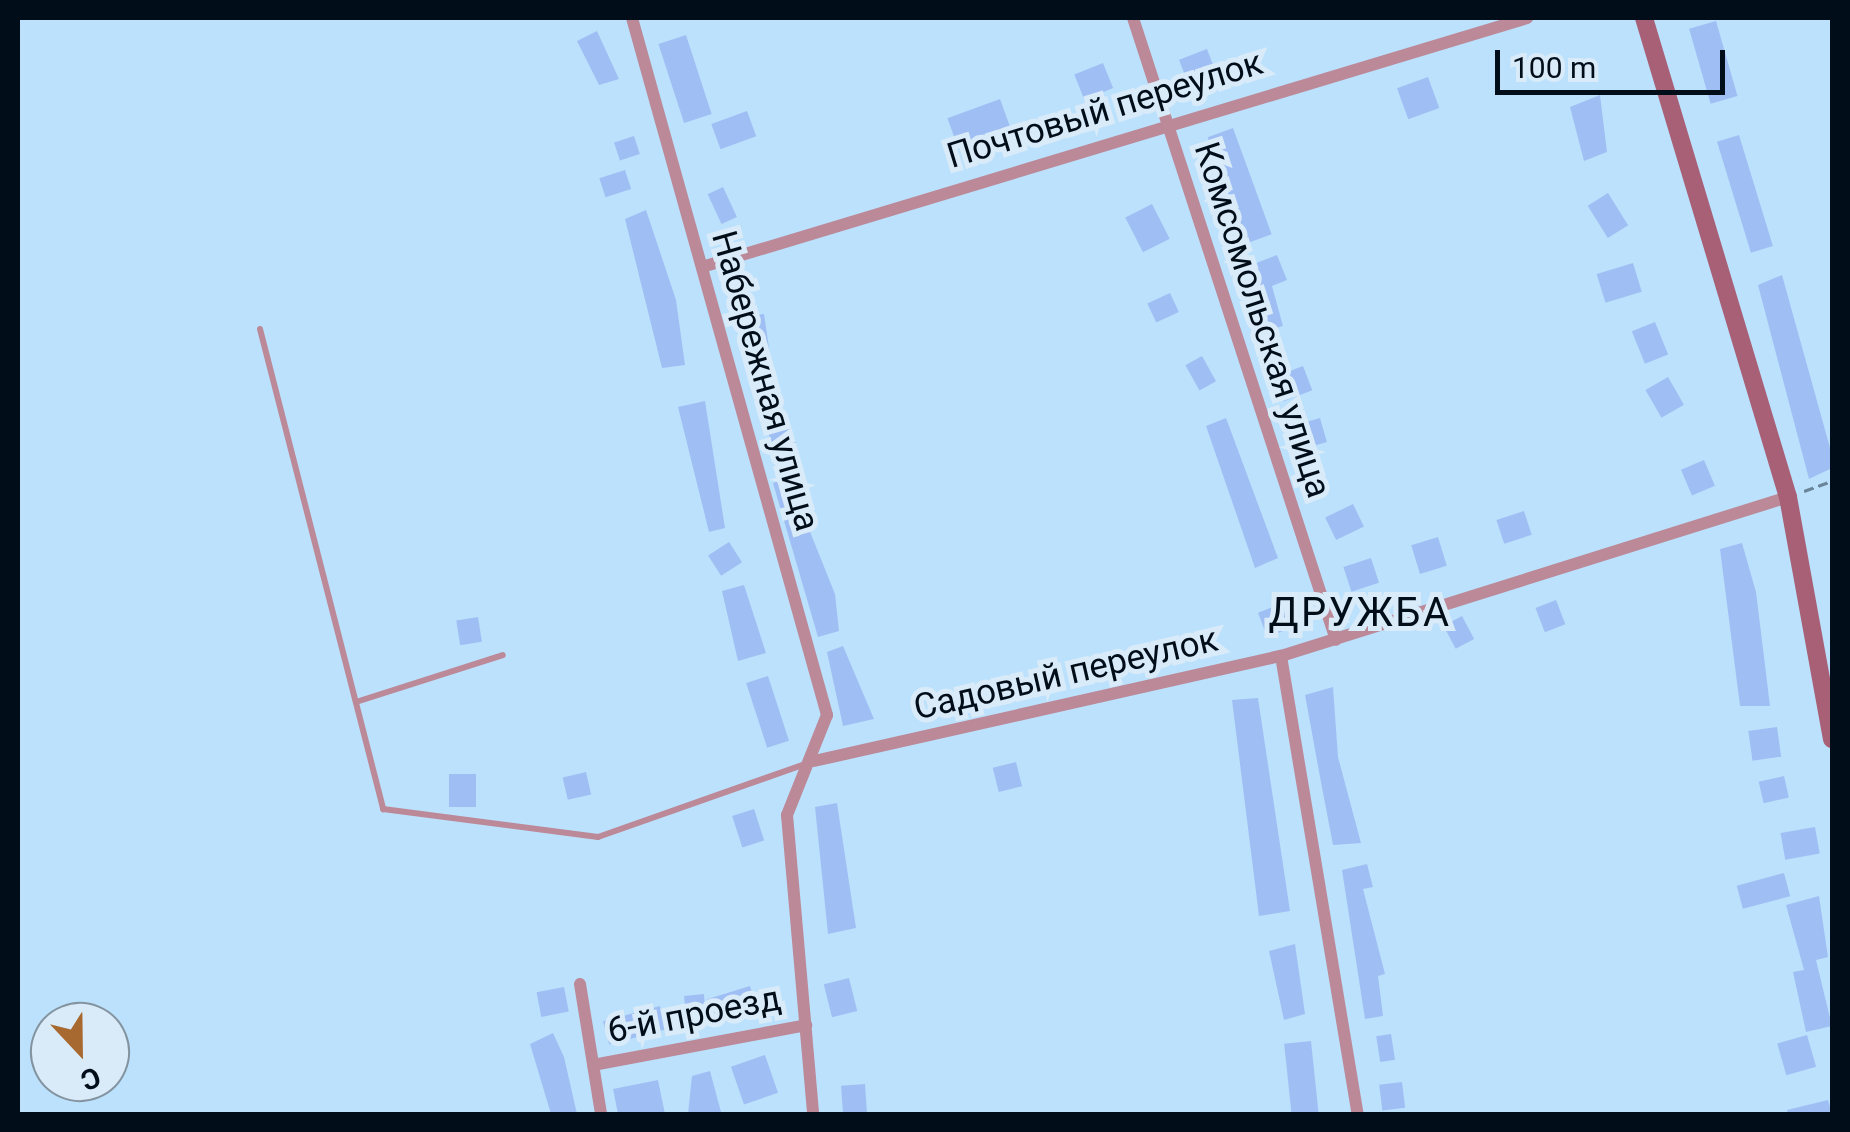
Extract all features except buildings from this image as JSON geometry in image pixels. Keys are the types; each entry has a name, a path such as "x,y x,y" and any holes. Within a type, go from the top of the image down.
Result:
{"street":[{"name":"Набережная улица","path":"632,18 827,715 814,761 787,815 813,1114"},
{"name":"Комсомольская улица","path":"1132,18 1336,640"},
{"name":"Почтовый переулок","path":"702,266 1165,121 1527,18"},
{"path":"1644,18 1788,497 1832,739"},
{"name":"Садовый переулок","path":"814,761 1282,656 1788,497"},
{"path":"1282,656 1358,1114"},
{"path":"580,984 600,1114"},
{"name":"6-й проезд","path":"593,1065 806,1025"}],"lane":[{"path":"260,329 383,809 598,836 814,761"},
{"path":"356,702 502,655"}],"path":[{"path":"1788,497 1832,481"}],"district":[{"name":"ДРУЖБА","path":"1360,613"}]}
